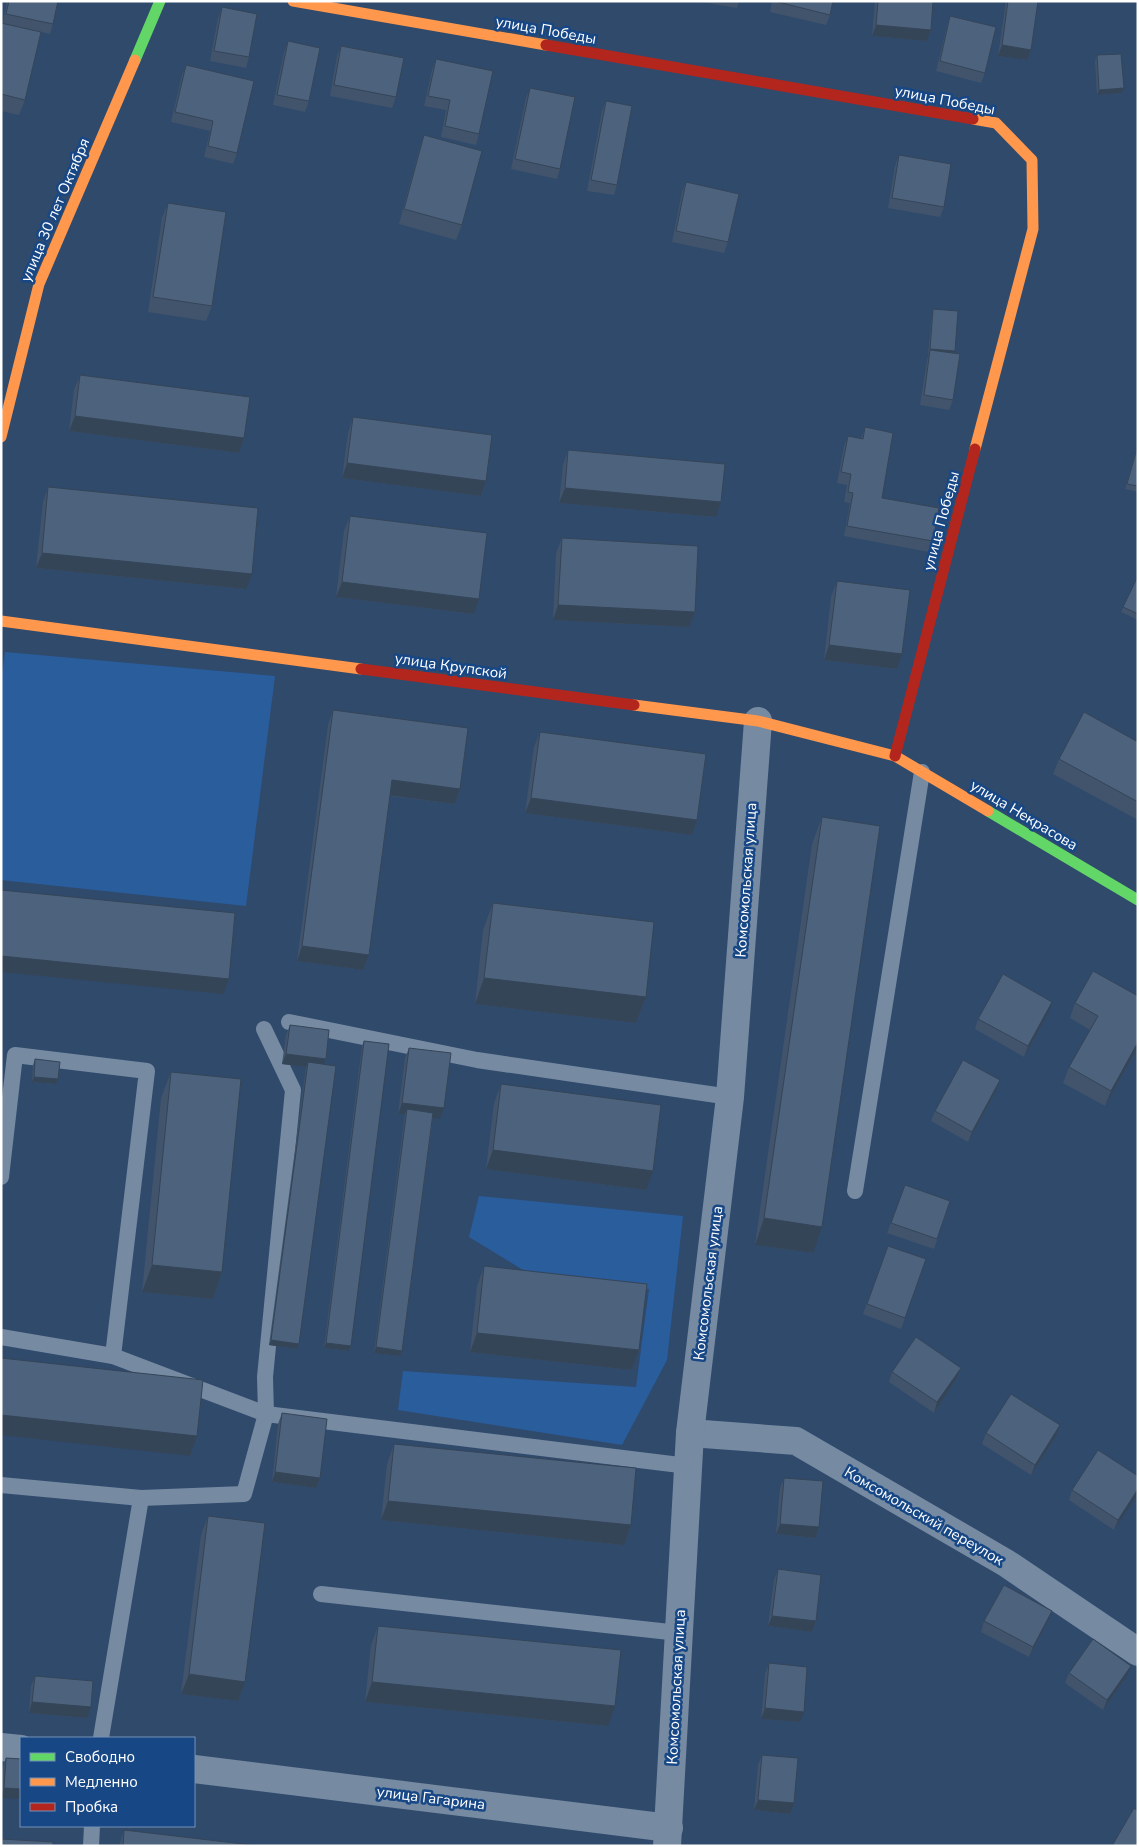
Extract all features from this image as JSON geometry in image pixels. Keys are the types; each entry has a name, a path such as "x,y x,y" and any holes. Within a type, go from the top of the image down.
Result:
{"street":[{"name":"улица 30 лет Октября","path":"1,437 38,284 160,1"},
{"name":"улица Победы","path":"293,1 996,123 1032,160 1032,229 895,756"},
{"name":"улица Крупской","path":"1,622 758,721 895,756"},
{"name":"Комсомольская улица","path":"668,1837 690,1434 730,1097 758,721"},
{"name":"улица Некрасова","path":"895,756 1138,900"},
{"name":"Комсомольский переулок","path":"690,1434 796,1442 1006,1563 1138,1652"},
{"path":"1,1747 20,1749"},
{"name":"улица Гагарина","path":"195,1769 668,1837"}],"lane":[{"path":"855,1191 922,772"},
{"path":"289,1022 477,1060 730,1097"},
{"path":"1,1484 141,1498 244,1494 266,1414 265,1378 293,1090 264,1029"},
{"path":"1,1177 15,1055 147,1071 113,1356"},
{"path":"1,1337 113,1356 266,1414 688,1466"},
{"path":"101,1737 141,1498"},
{"path":"321,1594 679,1634"},
{"path":"91,1846 92,1827"}],"shaded area":[{"path":"5,652 275,676 246,906 1,880 1,682"},
{"path":"479,1196 683,1216 667,1360 622,1445 398,1410 403,1371 636,1387 649,1289 536,1278 469,1237"}],"building":[{"path":"9,1 58,1 53,24 6,14"},
{"path":"774,1 833,1 830,15"},
{"path":"878,1 933,1 931,30 876,25"},
{"path":"1008,1 1038,1 1031,50 1002,45"},
{"path":"222,7 257,14 249,57 214,51"},
{"path":"950,16 996,27 985,73 940,61"},
{"path":"1,23 41,32 25,100 1,94"},
{"path":"288,41 320,48 309,101 277,95"},
{"path":"341,46 404,58 396,97 334,85"},
{"path":"1121,54 1124,88 1099,90 1097,55"},
{"path":"436,59 493,71 479,134 445,126 450,100 428,96"},
{"path":"186,65 254,81 237,153 208,146 213,121 175,112"},
{"path":"530,88 575,97 560,169 515,159"},
{"path":"606,101 632,106 617,185 591,180"},
{"path":"424,135 482,151 462,225 404,209"},
{"path":"899,155 951,164 944,207 892,198"},
{"path":"686,182 739,194 728,242 676,231"},
{"path":"168,203 226,212 212,306 153,297"},
{"path":"933,309 958,311 955,351 930,349"},
{"path":"930,350 960,354 953,400 924,395"},
{"path":"80,375 250,397 244,438 75,416"},
{"path":"353,417 492,435 486,481 347,463"},
{"path":"865,427 893,433 882,498 939,508 933,541 847,526 853,493 848,492 851,474 841,472 848,436 863,439"},
{"path":"1138,445 1138,486 1127,484"},
{"path":"568,450 725,464 721,502 565,488"},
{"path":"48,487 258,508 252,574 42,553"},
{"path":"350,516 487,533 479,599 342,582"},
{"path":"562,538 698,546 695,612 558,605"},
{"path":"1138,576 1138,614 1123,607"},
{"path":"837,581 910,590 902,654 829,645"},
{"path":"333,710 468,728 460,789 392,780 369,955 302,946"},
{"path":"1084,712 1138,742 1138,802 1059,759"},
{"path":"540,732 706,754 697,820 531,798"},
{"path":"822,817 880,826 822,1227 764,1218"},
{"path":"1,890 235,913 229,979 1,956"},
{"path":"493,903 654,922 646,997 484,978"},
{"path":"1093,971 1138,996 1138,1042 1111,1091 1069,1067 1098,1016 1075,1003"},
{"path":"1003,974 1052,1002 1028,1046 978,1019"},
{"path":"290,1025 329,1030 326,1059 286,1054"},
{"path":"364,1041 389,1044 351,1346 326,1343"},
{"path":"409,1048 451,1053 444,1108 402,1103"},
{"path":"35,1059 60,1062 58,1079 34,1077"},
{"path":"963,1060 1000,1080 972,1132 935,1111"},
{"path":"308,1062 336,1066 299,1344 271,1340"},
{"path":"171,1072 241,1079 222,1272 152,1265"},
{"path":"501,1084 661,1105 653,1171 493,1150"},
{"path":"407,1109 433,1113 402,1351 376,1347"},
{"path":"905,1185 950,1201 937,1239 891,1223"},
{"path":"888,1246 926,1259 905,1318 867,1304"},
{"path":"484,1266 647,1284 639,1350 477,1333"},
{"path":"916,1337 961,1368 937,1402 892,1372"},
{"path":"1,1358 203,1380 197,1436 1,1415"},
{"path":"1011,1394 1060,1425 1035,1465 986,1433"},
{"path":"282,1413 327,1419 320,1478 275,1472"},
{"path":"394,1444 636,1468 631,1525 388,1501"},
{"path":"1098,1450 1138,1476 1138,1489 1118,1520 1072,1490"},
{"path":"784,1478 823,1481 819,1527 780,1524"},
{"path":"208,1516 265,1523 245,1682 189,1674"},
{"path":"778,1569 821,1575 816,1621 772,1616"},
{"path":"1004,1585 1052,1611 1033,1647 984,1621"},
{"path":"378,1626 621,1650 615,1706 372,1682"},
{"path":"1093,1639 1131,1666 1107,1700 1069,1673"},
{"path":"769,1663 807,1667 804,1712 765,1708"},
{"path":"35,1676 93,1681 91,1707 32,1702"},
{"path":"762,1755 798,1758 794,1803 758,1800"},
{"path":"6,1758 20,1759 20,1789 4,1788"},
{"path":"1134,1808 1138,1811 1138,1846 1112,1846"},
{"path":"124,1830 260,1846 123,1846"},
{"path":"1,1839 53,1842 53,1846 1,1846"}],"traffic: fast":[{"path":"135,60 160,1"},
{"path":"988,811 1138,900"}],"traffic: slow":[{"path":"293,1 546,45"},
{"path":"1,437 39,284 135,60"},
{"path":"973,119 996,123 1032,160 1033,229 975,449"},
{"path":"1,621 361,669"},
{"path":"634,705 758,721 895,756 988,811"}],"traffic: jam":[{"path":"546,45 973,119"},
{"path":"895,756 975,449"},
{"path":"361,669 634,705"}]}
